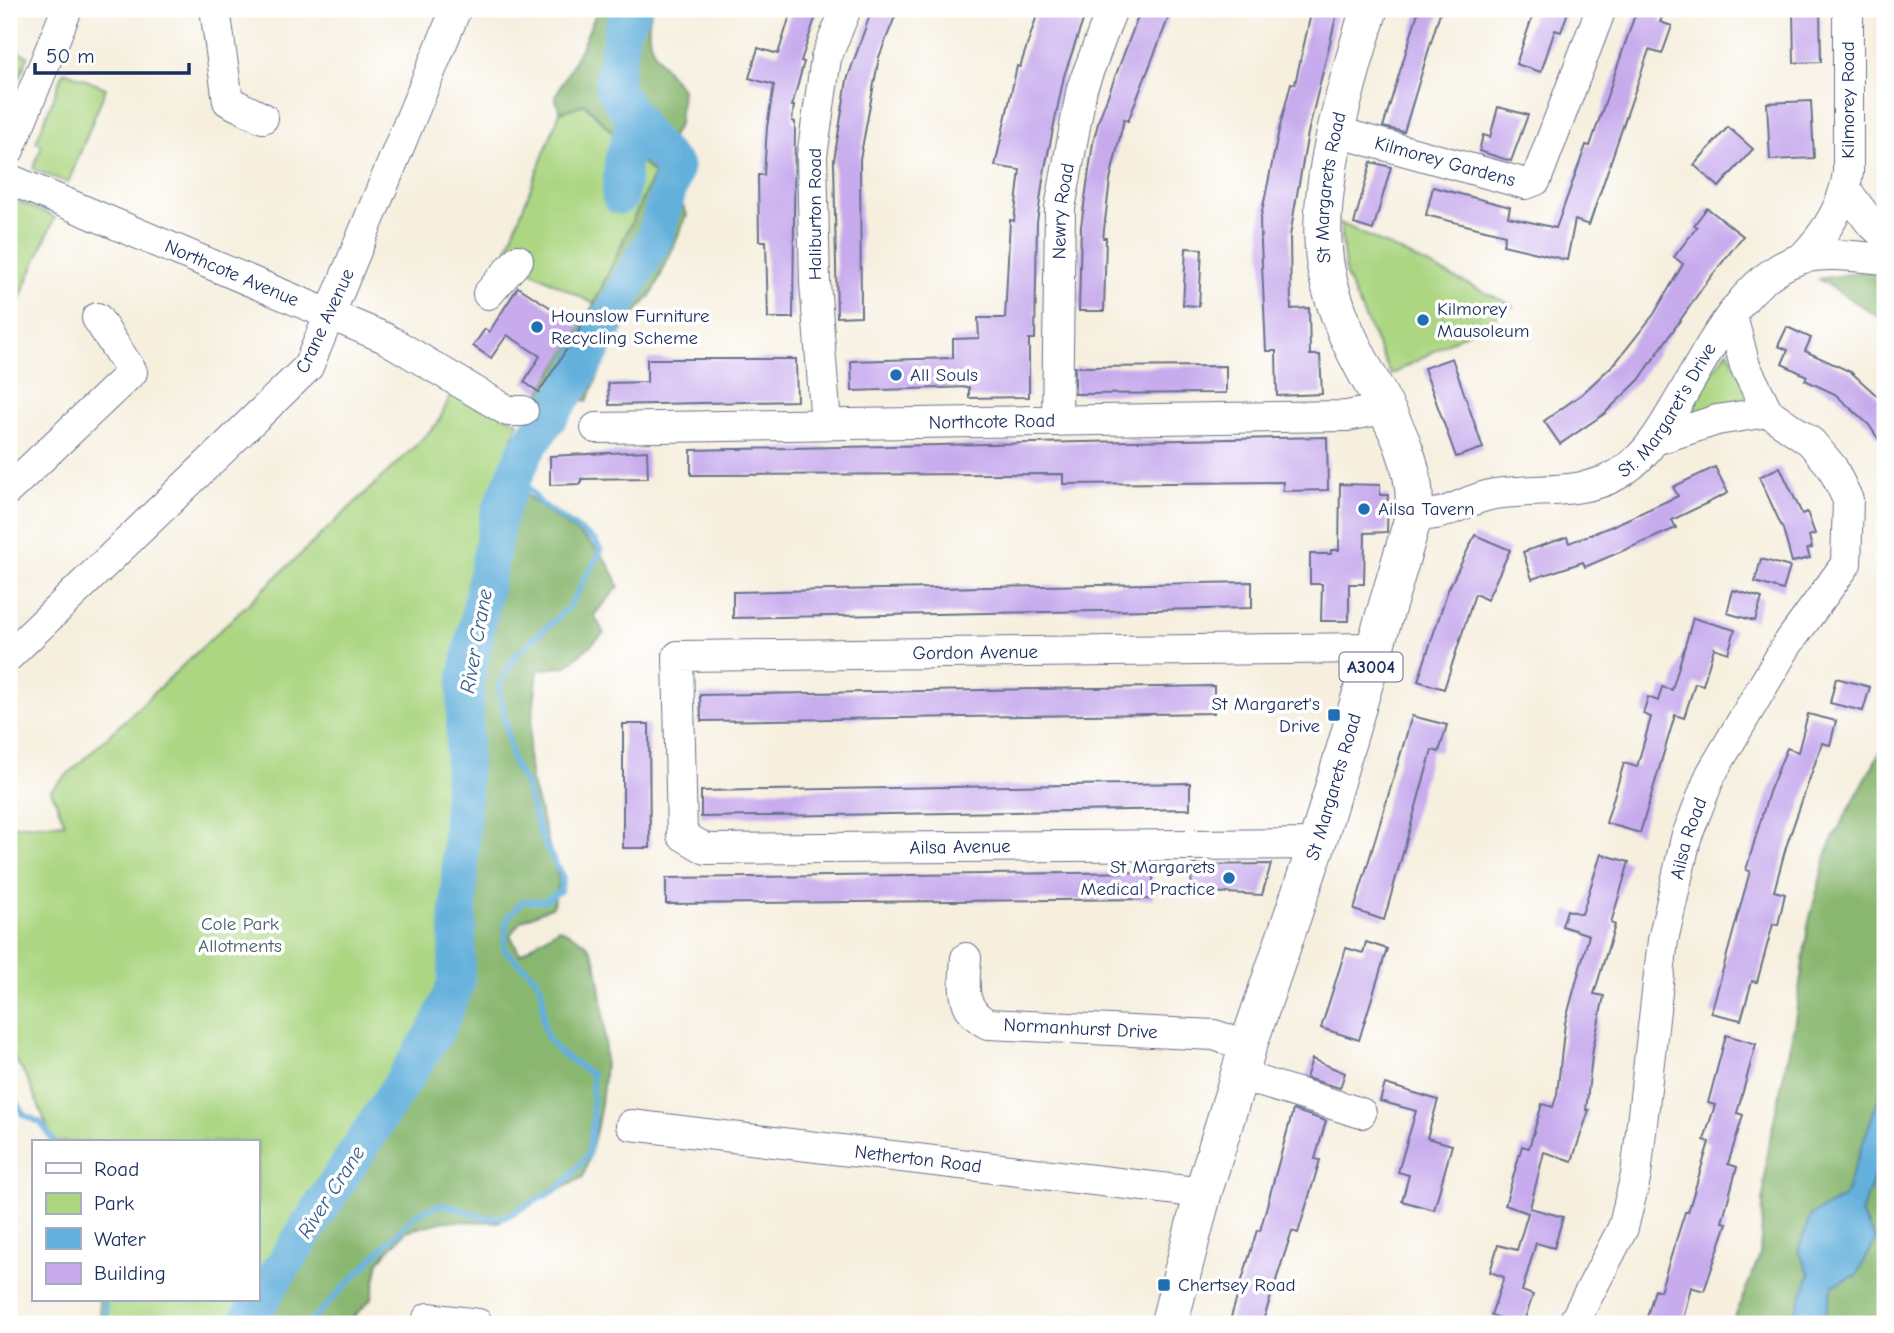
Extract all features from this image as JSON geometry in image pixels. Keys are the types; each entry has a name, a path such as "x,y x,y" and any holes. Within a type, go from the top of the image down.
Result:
{"main road":[{"name":"St Margarets Road","path":"1168,1324 1203,1193 1244,1060 1317,844 1414,515 1411,471 1388,408 1355,354 1331,288 1324,258 1325,192 1337,132 1369,9"}],"street":[{"path":"9,150 67,9"},
{"path":"215,9 228,101 263,118"},
{"name":"Crane Avenue","path":"9,656 300,378 330,314 456,9"},
{"name":"Haliburton Road","path":"826,424 815,283 812,156 826,58 846,9"},
{"name":"Newry Road","path":"1057,421 1060,208 1082,88 1112,9"},
{"name":"Kilmorey Gardens","path":"1337,132 1526,184 1536,180 1601,9"},
{"name":"Kilmorey Road","path":"1802,258 1827,229 1846,190 1849,173 1848,9"},
{"name":"Northcote Avenue","path":"9,179 385,338 508,411 523,411"},
{"path":"1846,190 1869,221 1885,236"},
{"name":"St. Margaret's Drive","path":"1414,515 1433,516 1461,508 1483,496 1575,487 1613,478 1632,465 1655,440 1732,316 1759,280 1802,258 1885,259"},
{"path":"488,294 518,260"},
{"name":"Ailsa Road","path":"1573,1324 1623,1228 1636,1175 1663,940 1686,838 1711,774 1787,645 1846,564 1848,500 1832,467 1811,442 1768,412 1745,366 1732,316"},
{"path":"9,489 132,372 97,318"},
{"name":"Northcote Road","path":"596,428 1347,416 1388,408"},
{"path":"1655,440 1717,420 1768,412"},
{"name":"Gordon Avenue","path":"680,760 678,656 1376,648"},
{"name":"Ailsa Avenue","path":"680,760 682,835 706,849 1317,844"},
{"name":"Normanhurst Drive","path":"966,958 964,994 967,1005 974,1018 988,1024 1214,1035 1244,1060 1361,1113"},
{"name":"Netherton Road","path":"631,1125 1203,1193"},
{"path":"427,1321 478,1324"}],"green space":[{"path":"598,9 652,9 649,22 651,43 660,62 682,89 679,124 664,150 674,187 687,215 654,291 615,337 587,401 541,391 594,304 654,174 585,104 560,112 555,97"},
{"path":"9,48 28,56 9,104"},
{"path":"64,71 106,88 68,183 33,169 42,145 36,142"},
{"path":"584,104 654,174 594,304 504,257 560,112"},
{"path":"13,199 55,217 17,305 9,301 9,209"},
{"name":"Kilmorey Mausoleum","path":"1340,223 1514,306 1391,375 1346,276"},
{"path":"1885,268 1885,321 1819,279"},
{"path":"1728,350 1753,401 1679,420"},
{"name":"Cole Park Allotments","path":"452,392 518,422 486,510 460,627 451,711 454,827 448,970 429,1023 259,1281 259,1140 53,1140 27,1078 9,1050 9,826 65,823 51,790 438,423"},
{"path":"521,489 589,542 601,554 619,586 594,615 604,633 567,666 538,670 528,754 531,780 559,881 553,906 521,921 510,935 520,954 559,928 584,942 595,958 605,1034 604,1082 596,1129 583,1177 499,1222 445,1221 406,1231 379,1261 372,1298 347,1324 238,1324 319,1228 425,1070 453,1013 470,995 475,739 489,612 502,550"},
{"path":"1885,743 1885,1324 1732,1324 1760,1255 1766,1158 1795,1021 1808,925 1829,846"},
{"path":"99,1302 246,1302 232,1324 101,1324"}],"water":[{"path":"1885,1080 1885,1149 1861,1214 1876,1240 1857,1275 1833,1285 1823,1324 1791,1324 1810,1274 1798,1251 1811,1215 1844,1197"}],"building":[{"path":"792,9 818,9 801,61 804,62 792,106 792,121 795,122 793,318 768,318 766,241 759,241 758,175 764,175 767,127 774,85 749,78 758,48 778,54"},
{"path":"872,9 898,9 879,57 860,159 861,316 837,317 834,160 847,80"},
{"path":"1039,9 1087,9 1064,76 1044,173 1037,222 1035,339 1029,339 1029,397 969,398 969,387 852,391 851,361 953,358 953,339 979,338 978,318 1005,318 1010,220 1014,221 1020,170 995,166 1017,66 1020,67"},
{"path":"1141,9 1172,9 1128,121 1124,119 1110,180 1103,238 1106,238 1104,311 1079,311 1081,226 1093,143 1099,119"},
{"path":"1312,9 1338,9 1308,133 1290,236 1291,309 1309,308 1310,355 1320,355 1322,394 1277,396 1276,351 1266,351 1260,221 1279,130 1291,83 1295,84"},
{"path":"1419,9 1441,9 1404,132 1383,127"},
{"path":"1535,9 1569,9 1561,32 1555,30 1541,72 1516,64"},
{"path":"1637,9 1663,15 1660,22 1672,26 1662,54 1649,50 1589,225 1575,220 1567,260 1503,245 1505,235 1426,215 1433,187 1510,207 1508,217 1556,228 1586,145 1590,146"},
{"path":"1793,9 1820,9 1821,62 1794,63"},
{"path":"1811,101 1814,158 1770,160 1767,103"},
{"path":"1498,107 1528,115 1511,161 1479,151 1483,135 1490,137"},
{"path":"1728,127 1753,149 1719,187 1694,165"},
{"path":"1371,162 1391,167 1373,230 1354,224"},
{"path":"1707,208 1743,236 1703,287 1639,380 1604,414 1560,444 1544,421 1582,394 1616,362 1654,314 1683,264 1674,257 1697,227 1694,225"},
{"path":"1186,248 1202,249 1199,306 1183,305"},
{"name":"Hounslow Furniture Recycling Scheme","path":"518,287 581,327 539,392 524,382 540,356 507,335 491,358 473,346 485,329 489,332"},
{"path":"1787,327 1811,338 1805,351 1851,372 1885,403 1885,449 1869,425 1835,394 1805,380 1807,376 1782,364 1788,350 1778,346"},
{"path":"1452,358 1483,448 1456,457 1424,368"},
{"path":"647,359 796,359 797,401 609,405 608,383 647,382"},
{"path":"1226,366 1226,393 1075,394 1075,367"},
{"path":"1327,437 1328,490 1283,491 1283,482 1063,484 1063,474 691,475 691,450"},
{"path":"647,451 648,478 581,479 581,484 550,485 550,456"},
{"path":"1715,467 1728,493 1672,520 1676,528 1585,567 1583,562 1532,579 1523,552 1567,537 1569,543 1610,527 1678,496 1673,487"},
{"path":"1780,467 1802,514 1807,512 1815,534 1809,536 1812,548 1807,549 1810,558 1792,562 1783,529 1759,477"},
{"path":"1340,484 1380,485 1380,495 1388,495 1387,532 1365,533 1364,584 1349,584 1349,621 1321,621 1322,584 1310,584 1310,554 1331,554 1331,550 1339,550"},
{"path":"1475,535 1510,550 1487,600 1475,594 1444,689 1418,681 1448,590"},
{"path":"1761,559 1790,567 1783,590 1755,582"},
{"path":"1252,582 1252,608 733,618 733,592"},
{"path":"1733,590 1762,598 1755,621 1727,613"},
{"path":"1693,618 1735,630 1728,653 1714,648 1703,685 1695,683 1684,718 1675,715 1640,833 1606,823 1624,763 1637,767 1651,717 1643,714 1648,697 1658,701 1662,687 1672,690"},
{"path":"1836,678 1870,687 1863,711 1830,703"},
{"path":"1214,686 1214,713 701,721 700,695"},
{"path":"1808,714 1836,721 1830,745 1822,743 1786,847 1774,891 1785,894 1778,925 1773,924 1757,982 1752,981 1741,1020 1711,1013 1750,871 1746,870 1769,792 1787,748 1798,752"},
{"path":"1412,716 1447,725 1439,752 1432,750 1384,920 1354,910"},
{"path":"623,724 649,724 650,848 623,848"},
{"path":"1190,783 1190,809 701,817 701,791"},
{"path":"1601,854 1629,862 1611,923 1615,925 1594,994 1604,996 1593,1048 1586,1110 1589,1110 1572,1161 1544,1152 1530,1208 1563,1217 1554,1248 1536,1243 1522,1291 1533,1295 1523,1324 1517,1324 1491,1315 1504,1277 1490,1272 1498,1245 1517,1250 1528,1213 1505,1205 1522,1146 1529,1148 1542,1104 1553,1107 1557,1094 1565,1023 1589,935 1562,926 1567,910 1582,914"},
{"name":"St Margarets Medical Practice","path":"1271,864 1262,895 1191,891 1192,865"},
{"path":"1153,872 1153,899 666,904 666,878"},
{"path":"1366,942 1387,949 1359,1040 1321,1028 1346,948 1363,953"},
{"path":"1726,1035 1756,1044 1737,1113 1743,1115 1728,1164 1737,1167 1722,1222 1727,1223 1704,1291 1691,1287 1682,1324 1645,1324 1655,1289 1660,1291 1685,1212 1688,1212 1709,1142 1704,1140 1715,1105 1708,1103"},
{"path":"1312,1059 1345,1073 1340,1088 1306,1078"},
{"path":"1385,1084 1438,1100 1427,1138 1452,1145 1434,1210 1402,1201 1409,1175 1398,1172 1416,1111 1380,1101"},
{"path":"1293,1110 1326,1121 1315,1159 1320,1160 1298,1233 1292,1231 1262,1324 1229,1324 1257,1230 1260,1231"}],"waterway":[{"name":"River Crane","path":"245,1324 438,1027 456,983 466,681 499,513 526,450 576,378 655,237 675,167 645,136 613,87 622,29 633,9"},
{"path":"620,196 623,160 636,121"},
{"path":"308,1324 416,1214 442,1204 488,1218 505,1217 561,1187 588,1155 593,1123 592,1075 554,1047 545,1031 543,1000 538,982 504,949 507,918 523,901 544,901 560,891 563,878 542,839 524,782 513,763 499,686 515,656 568,608 601,551 595,541 540,503 517,472"},
{"path":"9,1087 23,1114 41,1123 53,1140"},
{"path":"104,1302 107,1324"}],"place":[{"name":"Kilmorey Mausoleum","path":"1423,320"},
{"name":"Hounslow Furniture Recycling Scheme","path":"537,327"},
{"name":"All Souls","path":"896,375"},
{"name":"Ailsa Tavern","path":"1364,509"},
{"name":"St Margaret's Drive","path":"1334,715"},
{"name":"St Margarets Medical Practice","path":"1229,878"},
{"name":"Chertsey Road","path":"1164,1285"}]}
